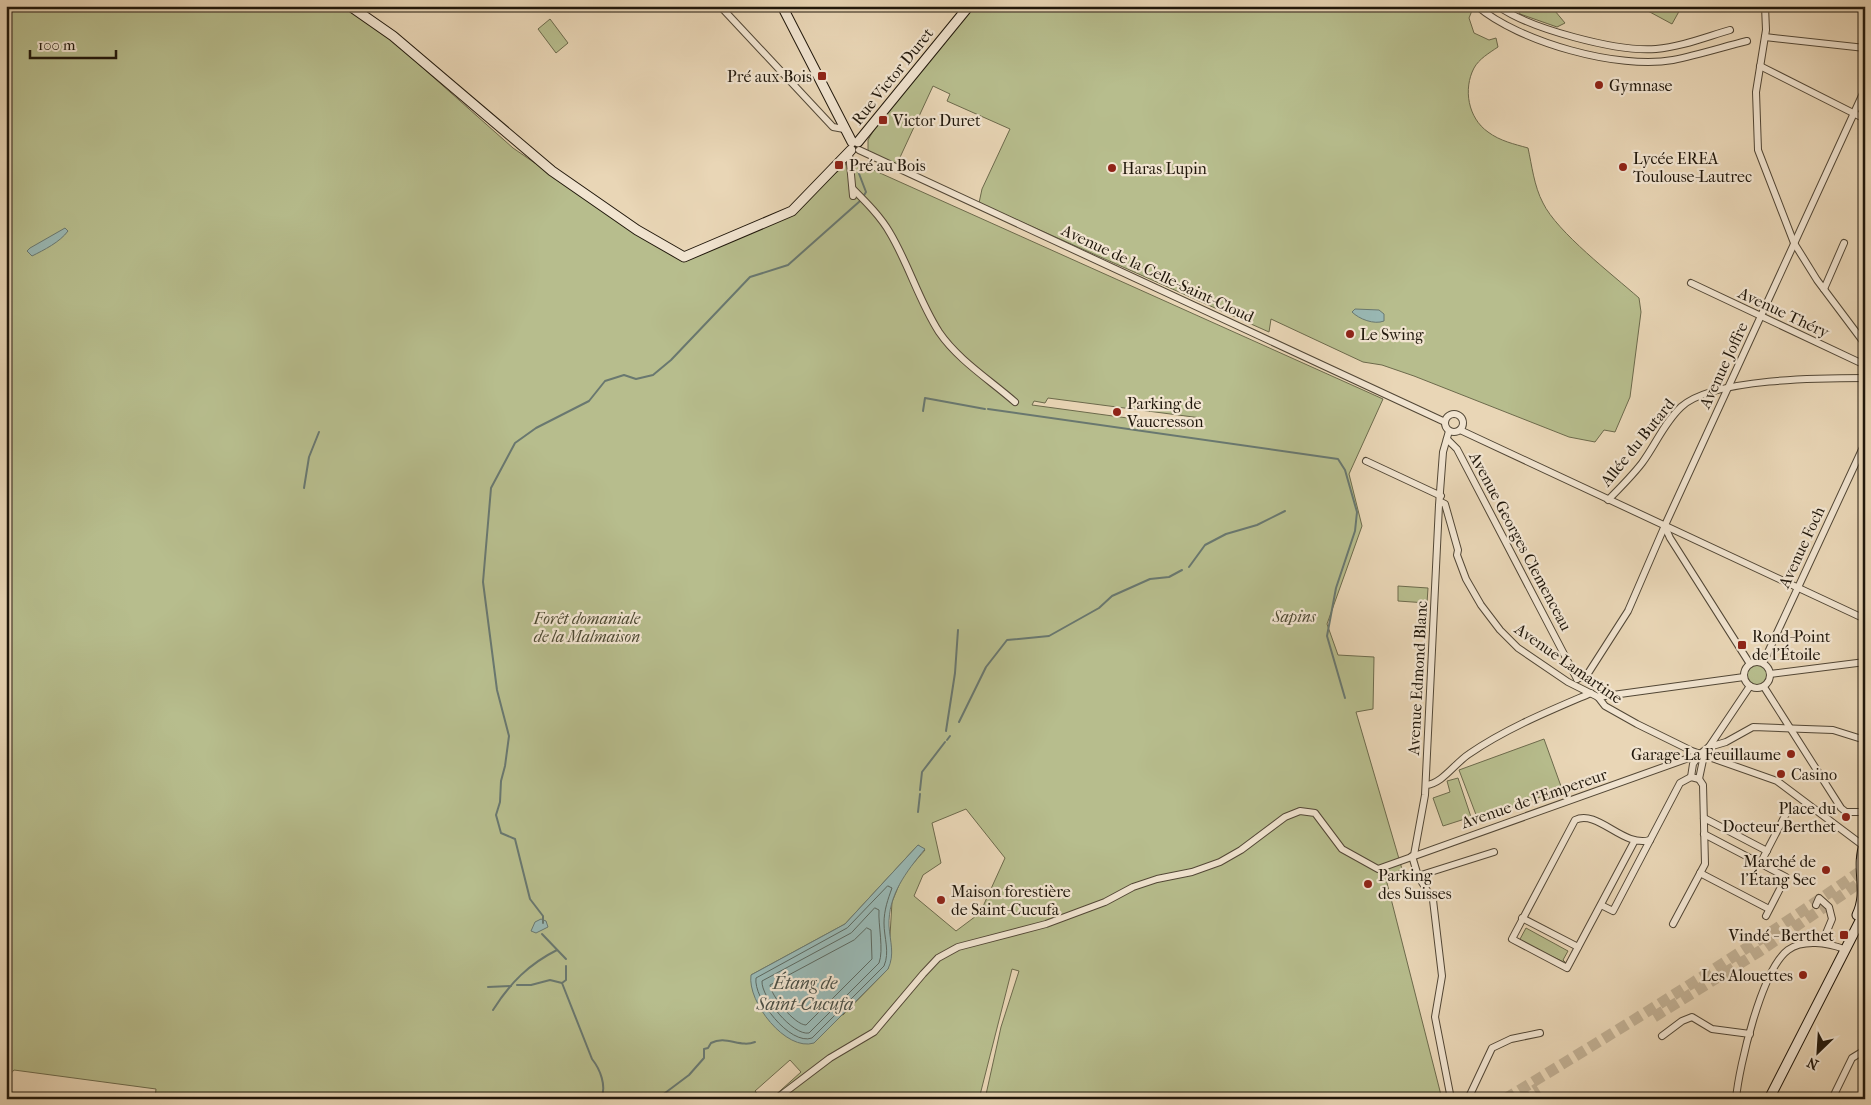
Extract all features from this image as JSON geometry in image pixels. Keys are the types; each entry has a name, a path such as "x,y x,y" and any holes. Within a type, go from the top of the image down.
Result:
{"street":[{"name":"Rue Victor Duret","path":"350,6 393,36 552,171 637,230 684,258 792,211 854,147 965,8"},
{"path":"720,6 832,127 844,129"},
{"path":"782,6 854,147 853,193 890,231 911,273 926,310 941,334 957,352 1015,402"},
{"path":"1477,6 1498,22 1531,38 1625,62 1673,60 1747,41"},
{"path":"1498,6 1551,30 1628,48 1655,49 1730,30"},
{"path":"1765,6 1765,37 1756,92 1758,150 1794,244 1824,289 1865,344"},
{"path":"1765,37 1865,48"},
{"path":"1760,66 1865,119"},
{"name":"Avenue Joffre","path":"1576,682 1587,675 1628,611 1728,387 1865,89"},
{"name":"Avenue de la Celle-Saint-Cloud","path":"854,147 1445,422 1452,415 1459,416 1463,423 1460,430 1865,620"},
{"path":"1824,289 1844,243"},
{"name":"Avenue Théry","path":"1691,283 1865,365"},
{"name":"Allée du Butard","path":"1608,500 1642,463 1669,420 1683,405 1704,394 1728,387 1806,379 1865,378"},
{"path":"1445,422 1449,431 1460,430"},
{"name":"Avenue Edmond Blanc","path":"1413,856 1424,805 1426,785 1438,528 1443,452 1449,431"},
{"name":"Avenue Georges Clemenceau","path":"1447,439 1457,449 1576,682"},
{"name":"Avenue Foch","path":"1763,663 1865,443"},
{"path":"1366,461 1441,499"},
{"name":"Avenue Lamartine","path":"1441,499 1445,504 1458,550 1457,555 1466,579 1481,605 1500,630 1518,648 1576,682 1598,697 1604,706 1620,716 1700,754 1777,781 1864,845"},
{"path":"1665,527 1750,664"},
{"path":"1438,528 1452,529"},
{"path":"1677,546 1681,534"},
{"path":"1770,674 1865,662"},
{"path":"1763,663 1770,674 1769,680 1764,686 1755,688 1750,686 1744,677 1746,668 1750,664 1763,663"},
{"path":"1598,697 1744,677"},
{"path":"1691,778 1693,764 1700,754 1709,747 1750,686"},
{"path":"1764,686 1808,758 1844,811 1864,812 1865,803"},
{"path":"1426,785 1437,782 1464,757 1487,742 1591,693"},
{"path":"1709,747 1726,742 1753,727 1833,730 1865,740"},
{"path":"1673,924 1705,864 1701,782 1703,760 1700,754"},
{"name":"Avenue de l'Empereur","path":"776,1099 830,1058 874,1032 938,958 958,947 1046,924 1105,902 1133,887 1157,879 1192,872 1220,862 1240,850 1285,817 1300,811 1315,813 1342,848 1378,869 1700,754"},
{"path":"1601,905 1613,911 1680,783 1691,778 1710,785"},
{"path":"1760,864 1788,810"},
{"path":"1634,842 1567,968 1512,938 1572,824 1580,818 1590,818 1634,842 1650,840"},
{"path":"1704,818 1767,851"},
{"path":"1700,873 1767,913 1786,877 1704,834"},
{"path":"1770,1098 1863,913 1864,899 1860,872 1864,845"},
{"path":"1418,876 1494,852"},
{"path":"1413,856 1418,876 1433,900 1442,976 1435,1017 1451,1099"},
{"path":"1816,905 1820,898 1826,902 1832,920 1822,943"},
{"path":"1522,918 1578,947"},
{"path":"1736,1099 1757,1007 1772,969 1790,948 1822,943 1844,949"},
{"path":"1662,1036 1682,1021 1692,1017 1712,1029 1750,1034"},
{"path":"1468,1099 1492,1048 1511,1039 1540,1033"},
{"path":"1832,1099 1852,1058 1865,1050"}],"green space":[{"name":"Forêt domaniale de la Malmaison","path":"6,6 344,6 388,37 513,148 587,199 677,255 792,211 851,160 1383,399 1349,474 1362,526 1327,624 1338,655 1374,657 1373,709 1356,712 1402,869 1386,879 1442,1099 985,1099 1001,1027 1019,971 1012,969 979,1099 771,1099 801,1072 790,1060 755,1091 761,1099 155,1099 156,1089 14,1070 6,1079","holes":["1048,398 1201,418 1201,428 1032,405 1034,401 1045,403","966,809 1005,858 980,913 956,931 914,896 923,875 941,863 932,823","918,845 925,850 903,875 892,902 888,969 843,1015 751,975 845,924"]},
{"path":"973,6 1471,6 1473,8 1469,18 1474,33 1489,40 1496,38 1498,47 1479,62 1471,76 1468,94 1469,103 1476,119 1481,126 1497,138 1528,148 1537,190 1550,214 1586,253 1639,298 1641,312 1630,397 1615,432 1604,430 1595,442 1569,437 1414,376 1382,365 1363,362 1271,319 1269,332 979,203 982,189 1010,129 947,101 950,94 933,86 896,166 868,152 868,140 878,123"},
{"path":"1516,6 1557,6 1555,11 1565,23 1557,27 1520,14"},
{"path":"1648,6 1682,6 1672,24 1648,11"},
{"path":"550,19 568,43 556,53 538,29"},
{"path":"1398,586 1428,588 1427,603 1398,601"},
{"path":"1757,665 1764,668 1767,675 1764,682 1757,685 1750,682 1747,675 1750,668"},
{"path":"1544,739 1562,789 1478,820 1459,770"},
{"path":"1458,778 1471,817 1443,826 1433,798 1450,792 1447,781"},
{"path":"1526,928 1568,951 1563,960 1566,963 1519,941"}],"water":[{"path":"65,228 68,231 52,245 32,256 27,251 30,248"},
{"path":"1355,309 1379,310 1384,314 1384,321 1371,322 1363,319 1352,312"},
{"name":"Étang de Saint-Cucufa","path":"918,845 925,849 899,884 889,915 892,953 888,969 814,1043 803,1044 781,1033 770,1022 755,998 751,986 751,975 845,924"},
{"path":"541,919 546,921 548,927 536,933 531,931 535,922"}],"waterway":[{"path":"858,171 866,192 863,197"},
{"path":"543,923 543,916 530,899 515,839 501,833 496,815 500,802 501,781 509,736 497,690 483,582 491,488 515,443 536,428 589,401 605,381 624,375 636,379 653,375 671,360 750,277 788,265 860,201"},
{"path":"923,411 925,398 985,409"},
{"path":"988,409 1338,459 1345,470 1357,512 1355,531 1336,588 1327,636 1345,698"},
{"path":"304,488 309,457 319,432"},
{"path":"1189,567 1205,545 1226,534 1257,525 1285,511"},
{"path":"959,722 986,667 1007,640 1049,636 1099,608 1112,596 1150,579 1169,577 1182,570"},
{"path":"946,731 955,673 958,630"},
{"path":"947,740 950,736"},
{"path":"920,790 922,772 945,742"},
{"path":"918,812 920,794"},
{"path":"542,934 566,959"},
{"path":"493,1010 506,991 521,975 538,961 557,950"},
{"path":"566,966 566,980 562,983 592,1059 602,1078 603,1094 601,1099"},
{"path":"517,985 531,985 550,980 562,983"},
{"path":"488,987 511,986"},
{"path":"657,1099 689,1075 704,1058 704,1049 708,1048 711,1043 722,1040 744,1044 755,1042"}],"tunnel":[{"path":"1505,1099 1687,986 1865,868"},
{"path":"1654,1017 1760,951 1865,879"},
{"path":"1520,1099 1538,1088"}],"place":[{"name":"Pré aux Bois","path":"822,76"},
{"name":"Gymnase","path":"1599,85"},
{"name":"Victor Duret","path":"883,120"},
{"name":"Pré au Bois","path":"839,165"},
{"name":"Lycée EREA Toulouse-Lautrec","path":"1623,167"},
{"name":"Haras Lupin","path":"1112,168"},
{"name":"Le Swing","path":"1350,334"},
{"name":"Parking de Vaucresson","path":"1117,412"},
{"name":"Rond-Point de l'Étoile","path":"1742,645"},
{"name":"Garage La Feuillaume","path":"1791,754"},
{"name":"Casino","path":"1781,774"},
{"name":"Place du Docteur Berthet","path":"1846,817"},
{"name":"Marché de l’Étang Sec","path":"1826,870"},
{"name":"Parking des Suisses","path":"1368,884"},
{"name":"Maison forestière de Saint-Cucufa","path":"941,900"},
{"name":"Vindé - Berthet","path":"1844,935"},
{"name":"Les Alouettes","path":"1803,975"}],"park label":[{"name":"Sapins","path":"1294,616"}]}
